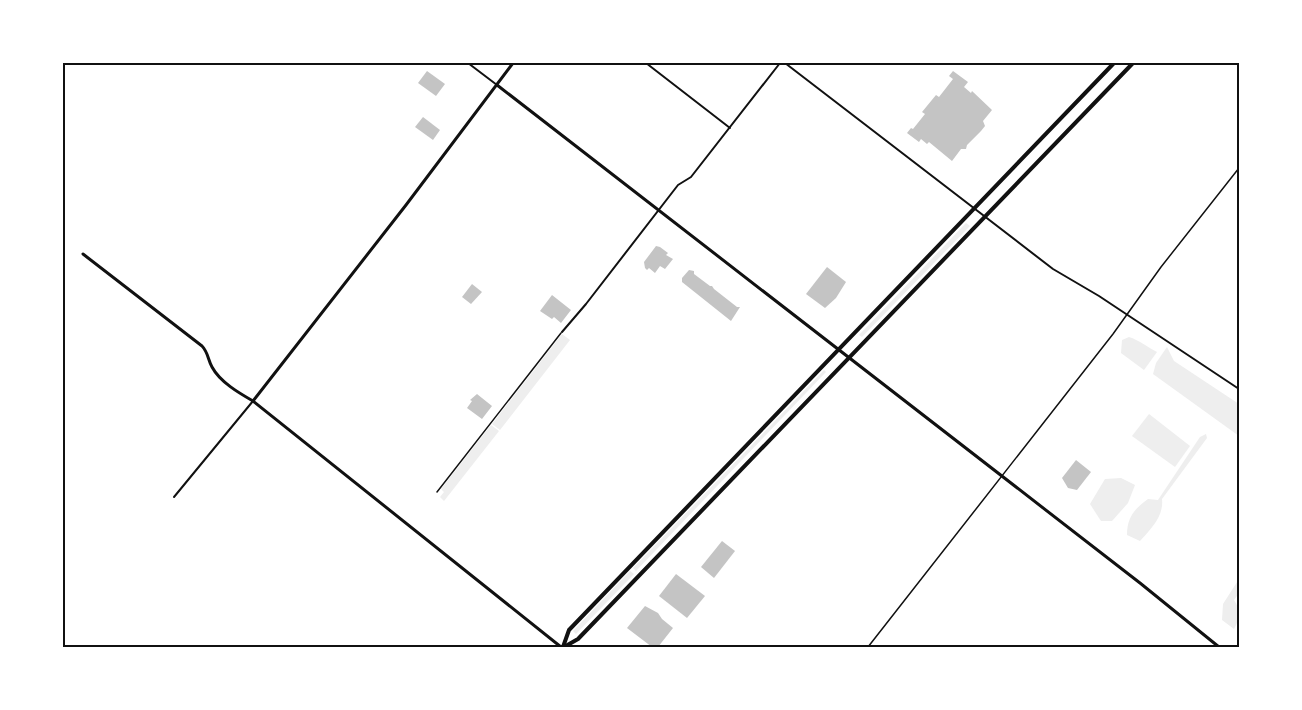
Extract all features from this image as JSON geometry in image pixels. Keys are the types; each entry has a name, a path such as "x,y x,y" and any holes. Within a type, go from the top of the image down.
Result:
{"main road":[{"path":"563,647 568,630 1114,63"},
{"path":"563,647 578,639 1133,63"}],"street":[{"path":"468,63 1140,583 1219,647"},
{"path":"174,497 253,401 513,63"},
{"path":"646,63 730,129"},
{"path":"437,492 658,209 678,185 691,177 780,63"},
{"path":"785,63 1053,269 1128,315 1239,389"},
{"path":"868,647 1128,315 1155,275 1239,168"},
{"path":"83,254 202,346 217,374 238,392 253,401 563,647"}],"shaded area":[{"path":"966,223 970,226 862,337 859,335"},
{"path":"562,334 570,340 500,430 492,424"},
{"path":"1129,337 1157,352 1144,370 1121,353 1122,340"},
{"path":"1167,347 1174,361 1239,404 1239,436 1153,374 1156,363"},
{"path":"824,370 826,372 636,571 633,568"},
{"path":"1149,414 1190,446 1175,467 1132,436"},
{"path":"491,425 499,431 444,501 440,497 444,492 441,489"},
{"path":"1206,434 1207,438 1162,499 1159,517 1152,527 1140,541 1127,535 1128,524 1135,510 1148,499 1158,500 1200,437"},
{"path":"1121,478 1135,485 1128,503 1112,521 1101,521 1090,504 1105,479"},
{"path":"630,571 634,574 576,634 573,631"},
{"path":"1239,579 1239,593 1234,600 1239,614 1234,629 1222,620 1223,604"}],"building":[{"path":"427,71 445,84 436,96 418,83"},
{"path":"953,71 968,82 964,87 971,93 972,91 992,110 983,121 985,126 966,149 961,149 952,161 929,142 927,144 921,139 919,142 907,133 925,114 922,112 936,95 939,97 953,79 949,76"},
{"path":"423,117 440,130 433,140 415,127"},
{"path":"656,246 673,259 665,269 660,266 655,273 645,268 644,262"},
{"path":"827,267 846,282 836,298 825,308 806,294"},
{"path":"689,270 694,271 694,274 740,307 731,321 682,282 682,278"},
{"path":"472,284 482,292 471,304 462,297"},
{"path":"552,295 571,310 561,323 540,311"},
{"path":"477,394 492,406 482,419 467,408 472,401 470,400"},
{"path":"1076,460 1091,472 1077,490 1068,488 1062,478"},
{"path":"722,541 735,551 714,578 701,567"},
{"path":"676,574 705,596 687,618 659,596"},
{"path":"645,606 658,613 673,628 658,647 652,647 627,628"}]}
